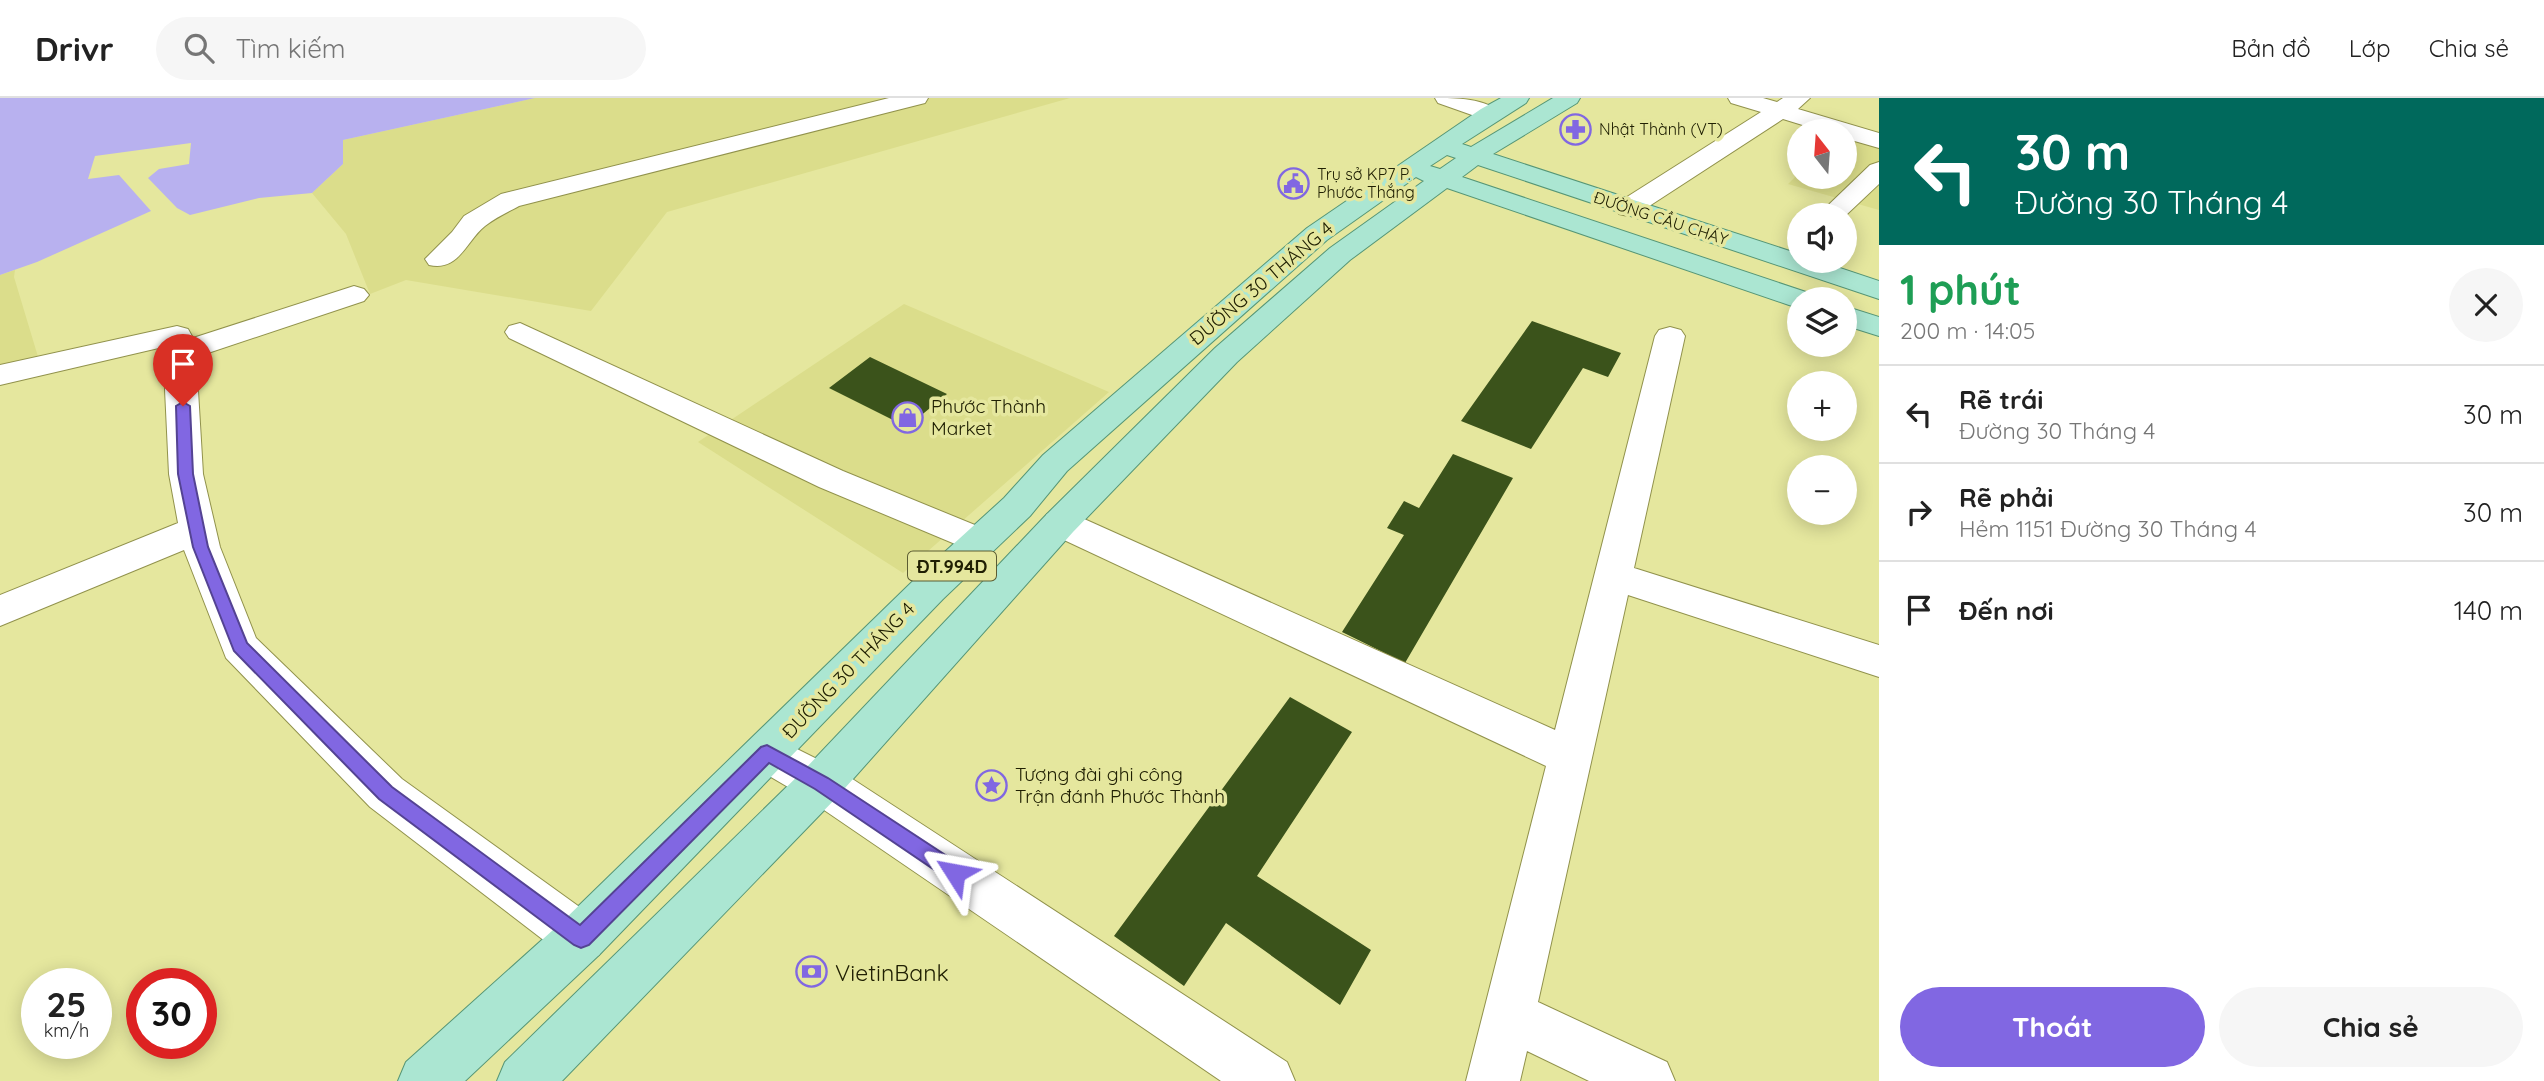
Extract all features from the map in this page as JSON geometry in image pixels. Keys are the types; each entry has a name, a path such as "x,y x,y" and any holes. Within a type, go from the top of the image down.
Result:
{"main road":[{"name":"ĐƯỜNG 30 THÁNG 4","path":"524,1081 821,783 1060,523 1226,355 1443,162 1510,112 1563,99"},
{"name":"ĐƯỜNG 30 THÁNG 4","path":"425,1081 581,938 979,541 1017,507 1055,463 1317,234 1443,162"},
{"name":"ĐƯỜNG CẦU CHÁY","path":"1443,162 1628,208 1787,257"},
{"name":"ĐƯỜNG CẦU CHÁY","path":"1443,162 1787,294"},
{"name":"ĐƯỜNG CẦU CHÁY","path":"1833,273 1879,290"},
{"path":"1857,319 1879,327"},
{"path":"1017,507 1060,523"},
{"path":"581,938 632,972"}],"street":[{"path":"439,259 462,238 473,222 510,200 917,98"},
{"path":"1446,98 1510,112"},
{"path":"1739,98 1790,104 1879,141"},
{"path":"1628,208 1790,104"},
{"path":"1844,203 1879,170"},
{"path":"0,375 178,344 354,295"},
{"path":"520,332 831,479 979,541"},
{"path":"1493,1081 1670,336"},
{"path":"178,344 186,474 197,530 201,547 240,647 386,793 581,938"},
{"path":"1060,523 1570,755"},
{"path":"0,611 197,530"},
{"path":"1613,576 1879,661"},
{"path":"767,753 821,783 1268,1081"},
{"path":"1508,1015 1648,1081"}],"shaded area":[{"path":"0,98 535,98 343,140 343,164 312,193 259,198 190,215 177,208 148,178 159,169 189,164 191,143 95,156 88,179 119,175 151,211 37,262 0,275"},
{"path":"535,98 1070,98 667,212 591,311 406,280 370,294 346,234 312,193 343,164 343,140"},
{"path":"1857,140 1879,146 1879,210 1806,189 1857,189"},
{"path":"15,270 14,277 42,370 0,380 0,275"},
{"name":"Phước Thành Market","path":"904,304 1109,392 903,573 698,442"}],"building":[{"path":"1532,321 1621,353 1608,377 1583,368 1531,449 1461,421"},
{"path":"870,357 947,394 907,427 829,388"},
{"path":"1453,454 1513,478 1405,663 1342,632 1404,535 1387,528 1404,501 1419,508"},
{"path":"1290,697 1352,732 1257,876 1371,950 1340,1005 1226,923 1184,986 1114,936"}],"place":[{"name":"Nhật Thành (VT)","path":"1576,129"},
{"name":"Trụ sở KP7 P. Phước Thắng","path":"1294,183"},
{"name":"Phước Thành Market","path":"908,417"},
{"name":"Tượng đài ghi công Trận đánh Phước Thành","path":"992,785"},
{"name":"VietinBank","path":"812,972"}],"route":[{"path":"183,406 186,474 201,547 240,647 386,793 581,938 767,753 821,783 955,873"}]}
